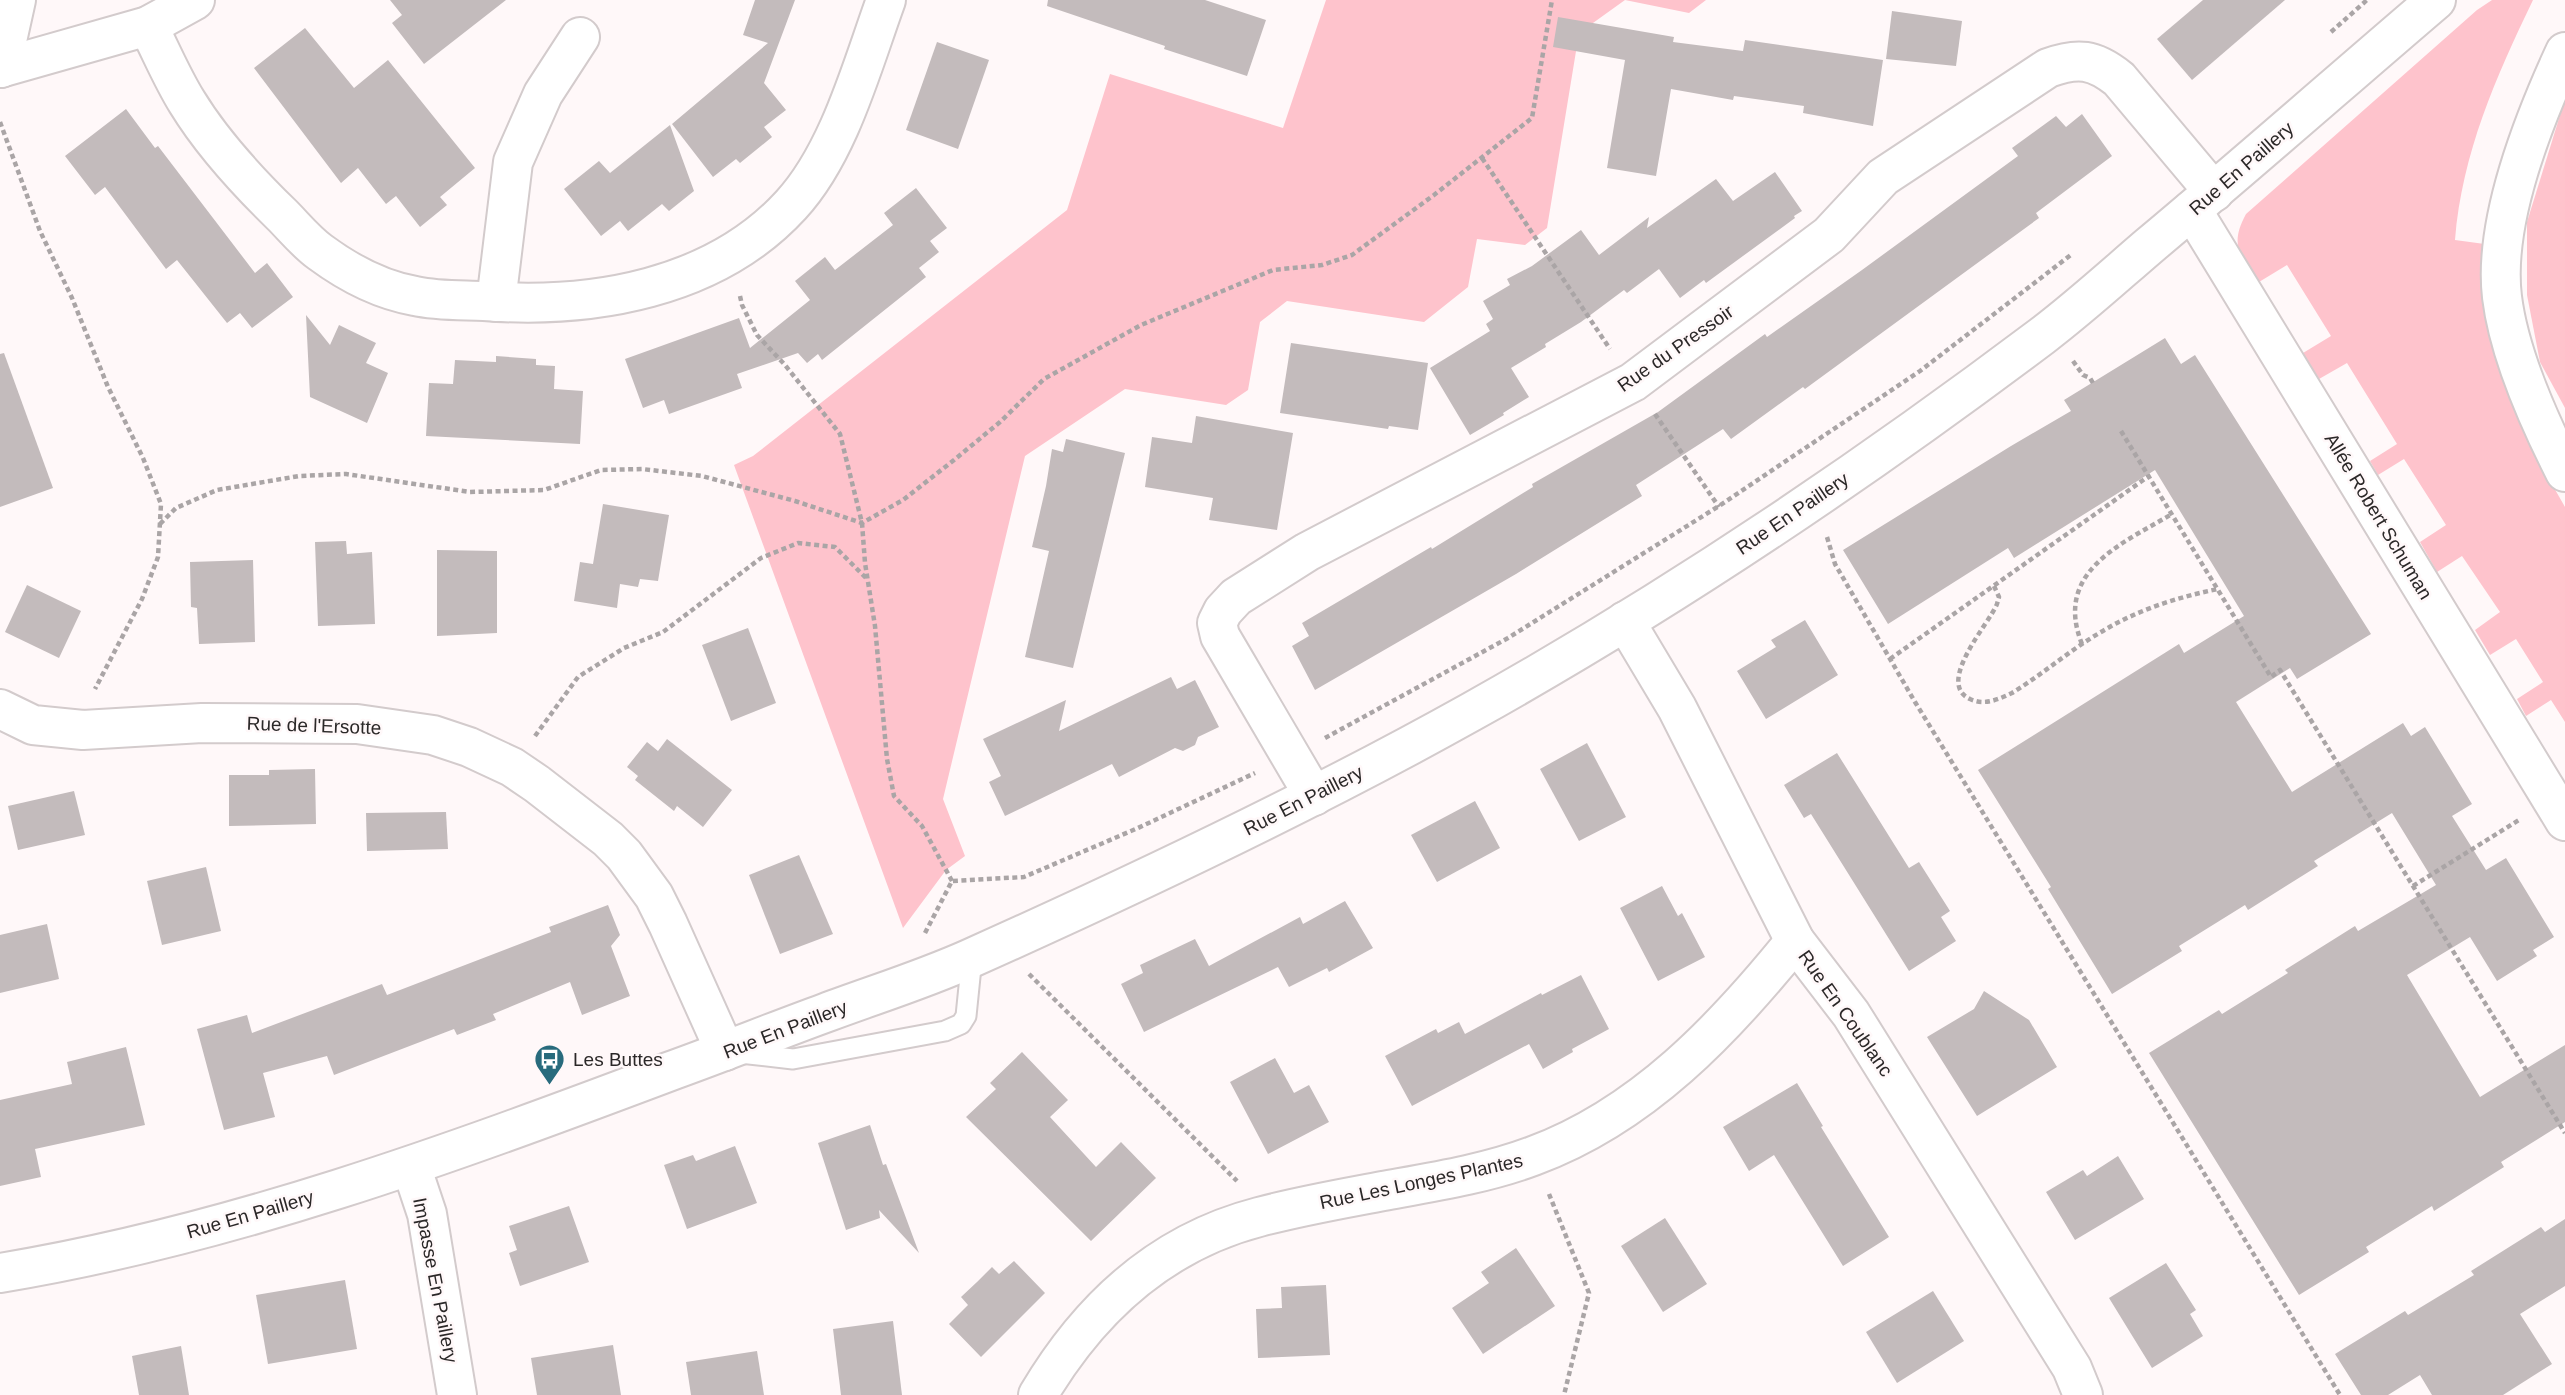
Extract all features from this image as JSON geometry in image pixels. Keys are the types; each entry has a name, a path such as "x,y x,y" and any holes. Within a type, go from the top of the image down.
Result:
{"street":[{"path":"16,0 0,68 148,26 195,0"},
{"path":"148,26 187,102 218,145 250,183 317,250 367,280 415,297 559,303 608,298 687,274 730,254 766,230 792,204 816,173 831,145 887,0"},
{"name":"Rue En Paillery","path":"0,1273 165,1238 260,1213 411,1166 925,977 1078,910 1314,796 1473,711 1625,621 1807,504 1916,428 2051,329 2435,0"},
{"path":"496,302 513,162 543,94 580,37"},
{"path":"2565,51 2550,85 2514,187 2504,237 2502,267 2502,297 2520,371 2565,472"},
{"name":"Rue du Pressoir","path":"1314,796 1225,646 1217,623 1223,611 1236,597 1307,552 1633,382 1829,235 1883,177 2048,68 2069,60 2089,62 2105,68 2119,79 2203,201"},
{"name":"Allée Robert Schuman","path":"2203,201 2558,810"},
{"name":"Rue En Coublanc","path":"1625,621 1676,708 1795,941 1866,1037 2072,1368 2083,1395"},
{"name":"Rue de l'Ersotte","path":"0,709 33,725 83,730 202,723 357,724 433,735 469,747 512,768 608,839 638,872 673,934 725,1051"},
{"name":"Rue Les Longes Plantes","path":"1038,1395 1085,1326 1118,1294 1178,1250 1202,1238 1257,1217 1429,1183 1533,1156 1602,1124 1662,1082 1699,1048 1755,991 1795,941"},
{"name":"Impasse En Paillery","path":"411,1166 427,1214 457,1395"}],"lane":[{"path":"725,1051 793,1059 945,1031 961,1024 966,1016 986,951"}],"path":[{"path":"160,524 176,508 217,490 299,476 345,474 470,492 544,490 601,470 642,469 702,476 795,501 862,523 903,500 944,468 1000,422 1044,379 1141,325 1273,270 1322,265 1352,255 1482,158 1532,118 1552,0"},
{"path":"2327,35 2367,0"},
{"path":"0,122 40,230 72,298 108,387 143,458 161,504 158,557 142,598 92,694 83,730"},
{"path":"1482,158 1719,506 1920,371 2075,252"},
{"path":"730,254 742,305 757,335 785,365 839,435 862,523 894,796 922,826 952,881"},
{"path":"2121,431 2271,677 2280,670 2565,1133"},
{"path":"1889,659 2149,476"},
{"path":"1807,504 1826,534 1835,564 1889,659 2340,1395"},
{"path":"2082,644 2074,607 2084,578 2091,568 2109,553 2172,514"},
{"path":"512,768 578,677 624,648 663,632 761,558 798,543 835,547 868,581"},
{"path":"1994,586 1999,597 1993,614 1960,666 1960,688 1966,697 1979,701 2000,699 2082,644 2137,613 2218,589"},
{"path":"2413,886 2558,810"},
{"path":"986,951 1246,1191 1257,1217"},
{"path":"1533,1156 1589,1293 1564,1395"}],"shaded area":[{"path":"1326,0 1625,0 1579,33 1547,228 1525,245 1477,239 1468,287 1424,322 1287,301 1260,322 1248,390 1226,405 1125,389 1025,456 943,799 965,856 946,870 903,928 734,465 753,456 1067,210 1110,74 1283,128"},
{"path":"1625,0 1706,0 1689,13"},
{"path":"2492,0 2533,0 2494,87 2473,146 2455,240 2492,245 2503,372 2533,451 2565,507 2565,722 2551,700 2526,716 2517,699 2543,682 2516,639 2490,655 2475,630 2500,612 2462,556 2437,572 2420,542 2446,525 2404,459 2378,475 2370,461 2397,444 2347,363 2319,379 2303,353 2331,336 2287,265 2259,282 2242,257 2238,242 2238,234 2246,214 2477,10"},
{"path":"2565,99 2565,408 2540,362 2527,295 2527,222"}],"building":[{"path":"390,0 506,0 424,64 392,23 402,15"},
{"path":"755,0 795,0 764,83 786,110 764,127 772,137 740,163 736,159 713,177 672,124 768,43 743,35"},
{"path":"1048,0 1205,0 1266,20 1247,76 1047,6"},
{"path":"2203,0 2285,0 2192,80 2157,39"},
{"path":"1892,11 1962,21 1956,66 1886,59"},
{"path":"1558,17 1674,37 1673,42 1743,51 1745,40 1883,60 1873,126 1803,113 1804,106 1734,96 1733,100 1671,89 1656,176 1607,168 1625,60 1553,47"},
{"path":"305,28 354,88 388,60 475,168 440,197 447,205 420,227 396,196 386,204 358,168 341,183 254,68"},
{"path":"937,42 989,60 958,149 906,130"},
{"path":"126,109 155,148 158,146 255,273 267,263 293,297 252,328 240,313 227,323 177,260 166,269 105,187 95,195 65,156"},
{"path":"2082,114 2112,156 2036,213 2039,218 1805,389 1803,387 1731,439 1723,429 1636,485 1642,496 1516,574 1315,690 1292,646 1309,636 1302,623 1431,547 1432,549 1533,487 1532,484 1658,412 1765,334 1767,337 1862,270 2018,156 2012,148 2056,116 2066,127"},
{"path":"670,125 694,191 669,211 662,204 628,231 620,221 601,236 564,189 599,161 610,173"},
{"path":"1775,172 1802,211 1794,216 1795,218 1706,283 1704,280 1680,298 1659,269 1627,293 1624,290 1581,322 1545,344 1546,347 1511,368 1529,397 1470,435 1430,368 1490,331 1486,324 1493,319 1483,301 1510,285 1507,279 1532,266 1581,230 1599,255 1649,217 1647,228 1716,179 1733,201"},
{"path":"916,188 947,228 930,241 939,252 919,268 926,277 822,360 818,354 807,363 798,353 737,374 742,388 669,414 664,400 643,408 625,359 739,318 750,348 810,300 795,281 825,257 835,270 893,225 884,213"},
{"path":"306,315 330,345 339,325 376,343 366,363 388,373 367,423 310,397"},
{"path":"2165,338 2181,364 2195,355 2371,634 2297,679 2290,668 2236,702 2292,792 2403,723 2411,736 2425,727 2472,804 2452,816 2486,870 2506,858 2554,937 2533,950 2537,956 2497,981 2470,937 2407,975 2480,1097 2565,1045 2565,1122 2501,1162 2504,1167 2434,1211 2432,1206 2366,1247 2369,1252 2299,1295 2149,1053 2219,1010 2222,1014 2288,973 2285,970 2355,926 2358,931 2436,885 2392,813 2314,861 2318,866 2248,910 2245,905 2179,946 2182,951 2112,994 2048,889 2051,887 1978,770 2179,644 2184,653 2244,616 2155,470 2014,558 2008,548 1888,624 1843,550 2071,411 2064,400"},
{"path":"1291,343 1428,363 1418,430 1389,426 1388,429 1280,413"},
{"path":"4,353 53,488 0,507 0,354"},
{"path":"496,356 536,359 536,365 555,366 554,389 583,391 580,444 426,436 429,383 453,384 455,360 496,362"},
{"path":"1196,416 1293,433 1277,530 1209,520 1213,498 1145,487 1152,437 1192,443"},
{"path":"1066,439 1125,453 1073,668 1025,657 1049,551 1032,547 1052,449 1063,452"},
{"path":"603,504 669,515 658,581 640,579 638,587 620,584 617,608 574,601 580,562 593,564"},
{"path":"346,541 347,554 372,552 375,624 318,626 315,542"},
{"path":"437,550 497,551 497,633 437,636"},
{"path":"253,560 255,642 199,644 197,608 191,607 190,562"},
{"path":"27,585 81,611 59,658 5,632"},
{"path":"1805,620 1838,675 1766,719 1737,671 1776,647 1771,640"},
{"path":"748,628 776,703 731,721 702,645"},
{"path":"1171,677 1177,689 1195,680 1219,727 1198,737 1195,745 1183,751 1175,748 1119,777 1112,764 1005,816 989,782 1001,776 983,739 1066,700 1059,731"},
{"path":"667,739 732,790 703,827 677,806 674,811 635,780 638,776 627,767 647,742 658,751"},
{"path":"1587,743 1626,817 1579,841 1540,769"},
{"path":"1837,753 1909,868 1919,862 1950,911 1941,917 1956,941 1909,971 1811,814 1804,818 1784,785"},
{"path":"315,769 316,824 229,826 229,775 269,775 269,770"},
{"path":"74,791 85,835 18,850 8,806"},
{"path":"1475,801 1500,848 1437,882 1411,835"},
{"path":"446,812 448,849 367,851 366,813"},
{"path":"799,855 833,934 780,954 749,875"},
{"path":"206,867 221,931 162,945 147,881"},
{"path":"1662,886 1678,916 1682,913 1705,957 1658,981 1620,908"},
{"path":"1345,901 1373,948 1329,972 1327,968 1289,987 1278,967 1144,1032 1121,984 1143,973 1140,965 1195,939 1209,966 1300,917 1303,924"},
{"path":"608,905 620,935 611,946 630,996 582,1015 570,982 493,1014 496,1020 457,1035 454,1029 334,1075 327,1056 263,1073 275,1117 224,1130 197,1029 247,1015 252,1033 382,984 387,995 551,932 549,927"},
{"path":"47,924 59,979 0,993 0,935"},
{"path":"1581,975 1609,1029 1543,1069 1529,1044 1412,1106 1385,1056 1436,1029 1438,1033 1459,1022 1465,1034"},
{"path":"1984,991 2029,1020 2057,1067 1977,1116 1927,1037 1974,1009"},
{"path":"126,1047 145,1125 35,1149 41,1177 0,1186 0,1100 72,1084 67,1062"},
{"path":"1022,1052 1068,1100 1050,1117 1096,1167 1121,1142 1156,1178 1091,1241 966,1117 996,1089 990,1083"},
{"path":"1275,1058 1294,1093 1309,1085 1329,1122 1268,1154 1230,1082"},
{"path":"1797,1083 1889,1237 1843,1266 1774,1155 1749,1171 1723,1127"},
{"path":"870,1125 883,1165 886,1164 919,1253 879,1210 880,1218 846,1230 818,1143"},
{"path":"735,1146 757,1203 687,1229 664,1165 693,1155 696,1161"},
{"path":"2118,1156 2144,1199 2075,1240 2046,1192 2083,1170 2087,1176"},
{"path":"569,1206 589,1262 520,1286 509,1253 517,1250 509,1226"},
{"path":"1665,1218 1707,1284 1663,1312 1621,1246"},
{"path":"2565,1219 2565,1286 2520,1314 2552,1364 2503,1395 2432,1395 2420,1375 2388,1395 2361,1395 2335,1354 2405,1311 2408,1315 2474,1275 2471,1271 2541,1227 2545,1232"},
{"path":"1516,1248 1555,1306 1483,1354 1452,1308 1489,1283 1481,1272"},
{"path":"1014,1261 1045,1293 981,1357 949,1324 968,1305 961,1297 992,1267 999,1274"},
{"path":"2166,1263 2196,1310 2190,1314 2203,1336 2152,1368 2109,1298"},
{"path":"345,1280 357,1349 268,1364 256,1295"},
{"path":"1326,1285 1330,1355 1258,1358 1256,1309 1282,1308 1281,1287"},
{"path":"1933,1291 1964,1341 1897,1383 1866,1332"},
{"path":"893,1321 902,1395 841,1395 833,1329"},
{"path":"613,1345 621,1395 537,1395 531,1358"},
{"path":"181,1346 189,1395 139,1395 132,1356"},
{"path":"757,1351 764,1395 691,1395 686,1362"}],"place":[{"name":"Les Buttes","path":"550,1086"}]}
